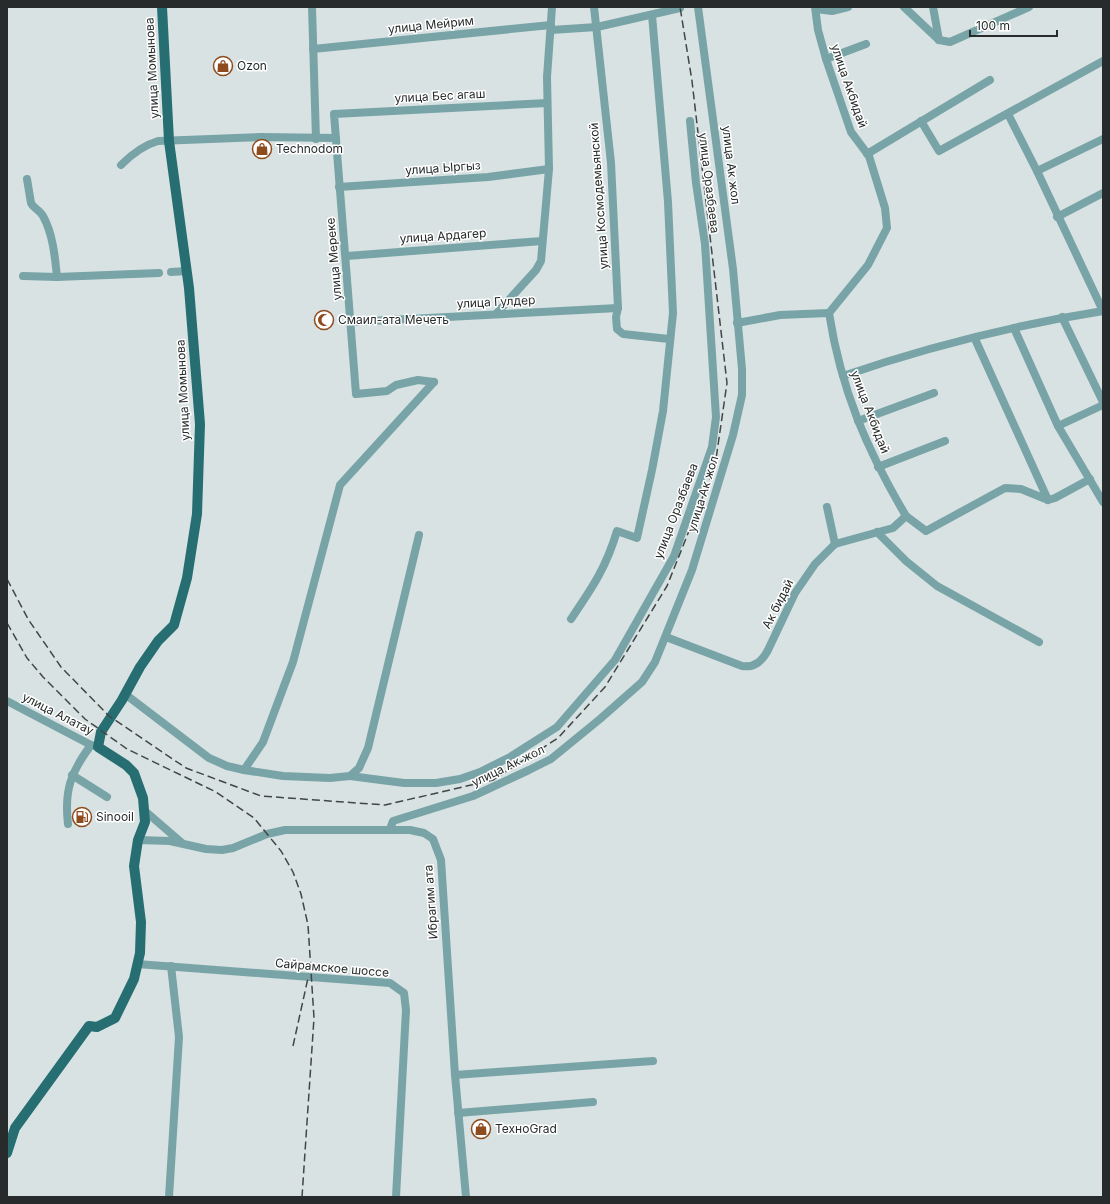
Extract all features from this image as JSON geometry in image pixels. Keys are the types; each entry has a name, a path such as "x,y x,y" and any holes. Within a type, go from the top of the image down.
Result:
{"main road":[{"name":"улица Момынова","path":"94,746 140,667 158,641 174,625 187,578 197,514 200,424 187,271 169,141 162,7"},
{"path":"7,1153 15,1128 89,1026 97,1027 115,1018 134,979 140,953 141,922 134,866 138,840 145,822 143,798 134,773 126,765 94,746"}],"street":[{"path":"312,7 316,139"},
{"path":"496,314 536,270 541,261 549,169 547,77 552,7"},
{"name":"улица Космодемьянской","path":"594,7 611,163 618,308 616,317 617,329 623,334 669,339"},
{"name":"улица Ак жол","path":"390,829 394,821 473,796 551,759 642,682 655,662 692,570 734,435 742,395 742,369 733,269 698,7"},
{"path":"816,8 832,11 848,7"},
{"path":"904,7 939,40 950,42 1029,7"},
{"path":"933,7 939,40"},
{"name":"улица Мейрим","path":"313,49 551,28 597,27 655,12 680,8"},
{"name":"улица Акбидай","path":"816,8 818,30 826,59 838,90 851,132 867,154 885,208 887,228 868,265 829,313 834,346 843,376 858,421 880,471"},
{"path":"571,619 600,576 610,555 617,531 637,538 663,411 669,339 673,313 668,202 655,12"},
{"path":"826,59 866,44"},
{"path":"921,121 939,151 1103,61"},
{"path":"867,154 990,80"},
{"name":"улица Бес агаш","path":"334,114 547,103"},
{"name":"улица Мереке","path":"244,770 263,742 293,662 340,485 434,382 418,380 396,385 387,391 356,394 347,256 339,187 334,114"},
{"path":"843,376 908,354 1062,317 1103,311 1057,217 1037,171 1008,114"},
{"name":"улица Оразбаева","path":"125,694 209,758 227,766 283,776 330,778 350,776 404,783 436,783 460,779 480,772 510,757 557,727 614,660 674,556 712,448 716,417 705,244 696,183 690,120"},
{"path":"121,165 128,158 150,143 158,141 261,137 316,139 336,138"},
{"path":"1037,171 1103,139"},
{"name":"улица Ыргыз","path":"339,187 488,177 549,169"},
{"path":"27,179 32,206 39,209 44,217 52,242 57,277"},
{"path":"1057,217 1103,193"},
{"name":"улица Ардагер","path":"347,256 542,241"},
{"path":"171,272 187,271"},
{"path":"23,276 57,277 159,273"},
{"name":"улица Гулдер","path":"351,322 618,308"},
{"path":"737,323 780,315 829,313"},
{"path":"1062,317 1103,402"},
{"path":"1014,328 1058,426 1103,502"},
{"path":"975,338 1048,500"},
{"path":"858,421 934,393"},
{"path":"1058,426 1103,405"},
{"path":"945,441 880,471 906,516 922,529 929,530 1005,488 1021,489 1048,500 1055,498 1090,479"},
{"path":"827,507 835,544"},
{"name":"Ак бидай","path":"666,637 750,668 766,654 795,593 815,564 835,544 893,528 906,516"},
{"path":"877,532 906,561 937,586 1039,642"},
{"path":"350,776 359,768 368,748 419,535"},
{"name":"улица Алатау","path":"7,701 94,746"},
{"path":"68,824 67,793 72,775 76,766 94,746"},
{"path":"72,775 107,797"},
{"path":"145,811 183,843"},
{"name":"Ибрагим ата","path":"183,843 206,849 222,850 233,848 267,834 285,830 410,830 424,833 433,839 440,860 455,1075 466,1197"},
{"path":"138,840 183,843"},
{"name":"Сайрамское шоссе","path":"137,964 390,983 404,993 406,1010 396,1197"},
{"path":"169,1197 179,1037 171,966"},
{"path":"455,1075 653,1061"},
{"path":"458,1113 593,1102"}],"railway":[{"path":"7,579 28,619 61,667 109,716 186,768 261,796 385,805 493,780 558,738 605,687 667,586 715,466 727,383 692,81 680,7"},
{"path":"7,623 27,658 43,677 85,719 127,749 216,792 254,818 281,851 293,872 301,894 308,925 314,1018 302,1197"},
{"path":"293,1046 308,978"}],"place":[{"name":"Ozon","path":"223,66"},
{"name":"Technodom","path":"262,149"},
{"name":"Смаил-ата Мечеть","path":"324,320"},
{"name":"Sinooil","path":"82,817"},
{"name":"ТехноGrad","path":"481,1129"}]}
